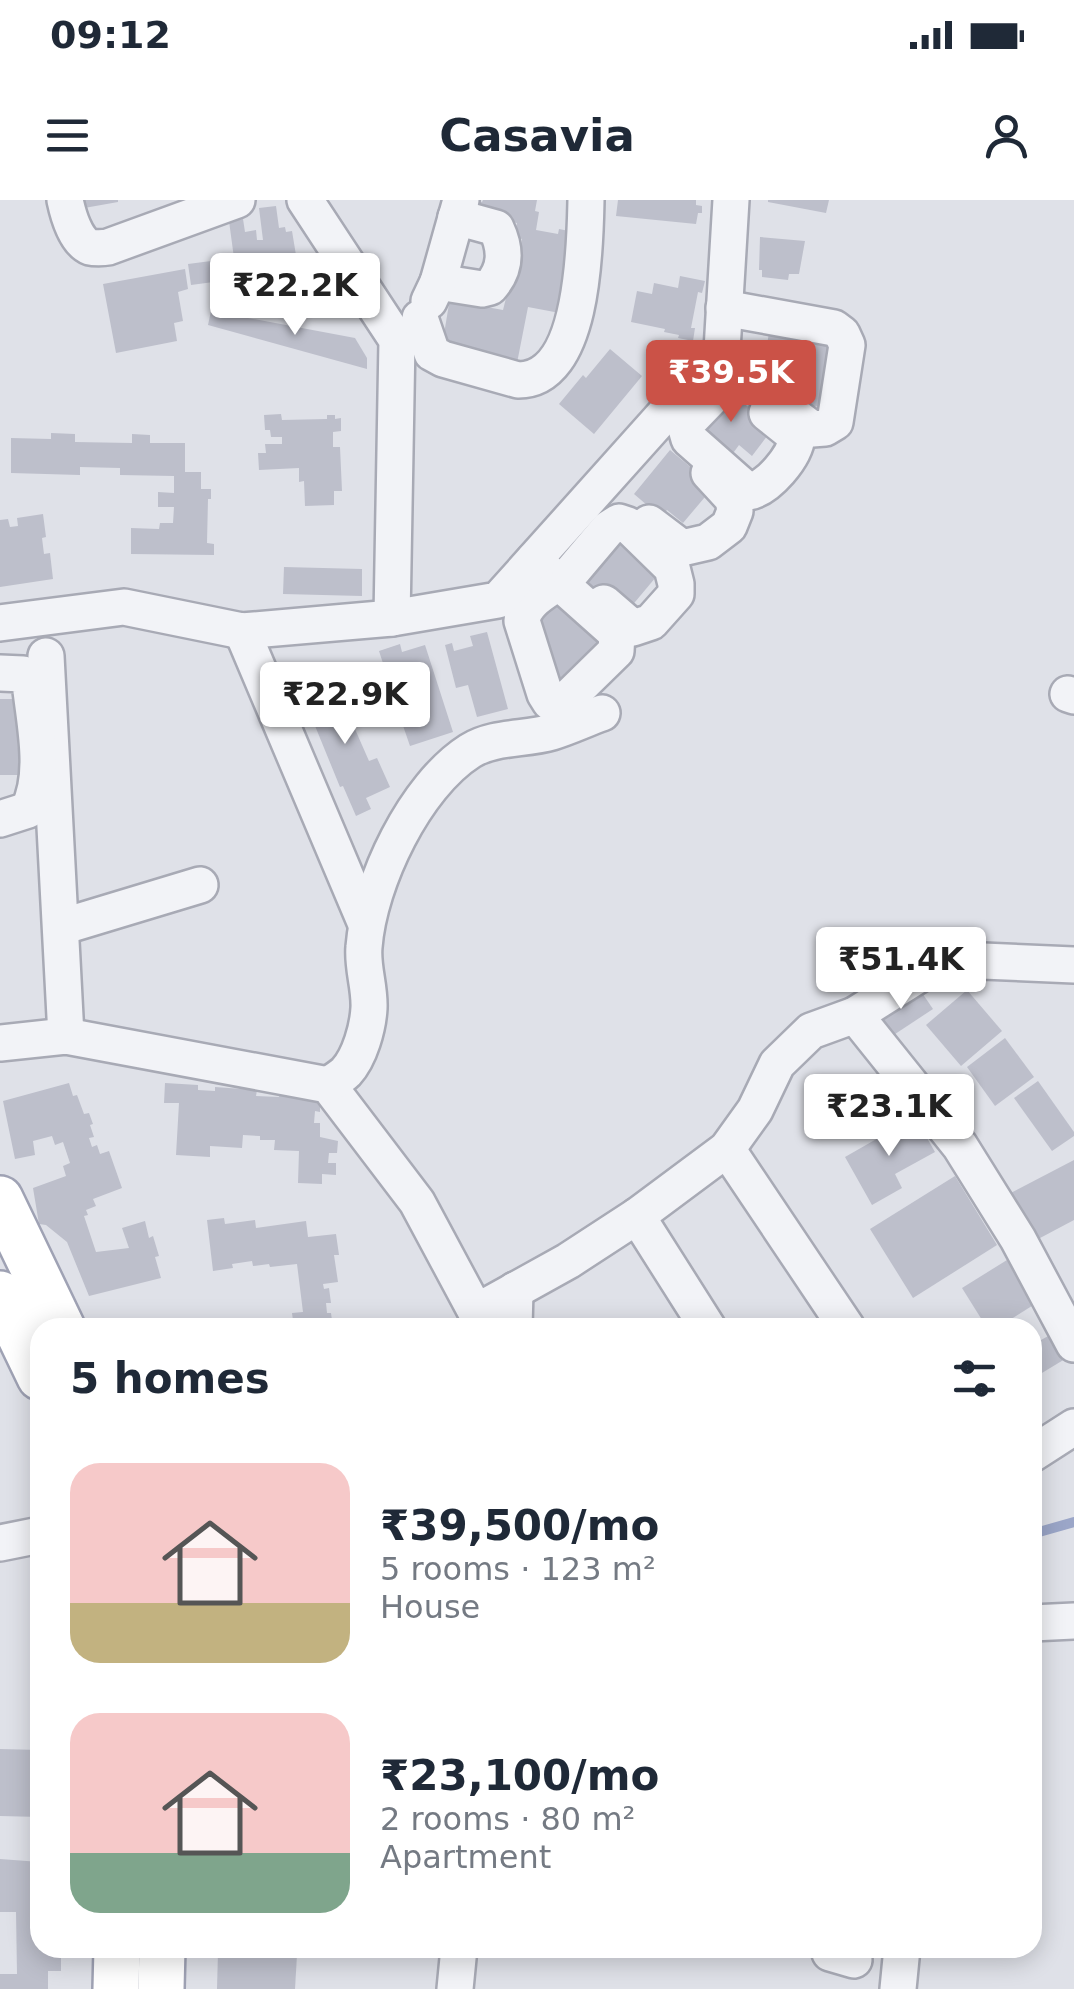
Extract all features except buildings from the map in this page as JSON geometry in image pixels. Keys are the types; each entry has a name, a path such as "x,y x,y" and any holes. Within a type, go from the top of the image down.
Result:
{"main road":[{"path":"0,1198 20,1322 30,1350"},
{"path":"116,1989 117,1958"},
{"path":"161,1989 162,1958"}],"street":[{"path":"64,200 86,246 95,248 108,247 237,200"},
{"path":"305,200 408,329 432,353 518,380 530,380 544,373 568,340 584,274 586,200"},
{"path":"0,623 124,607 242,631 392,618 498,600 551,567 600,486 656,424 725,366 735,310 731,200"},
{"path":"392,618 408,329 438,282 459,208 496,228 504,252 503,267 490,287 438,282"},
{"path":"725,366 812,429 835,422 847,345 842,334 834,328 735,310"},
{"path":"600,486 682,548 708,542 728,526 735,510 733,499 656,424"},
{"path":"242,631 366,924"},
{"path":"46,656 66,1036"},
{"path":"0,673 23,674 30,682 38,764 34,798 28,810 0,819"},
{"path":"328,1086 348,1070 362,1044 369,1008 363,952 366,924 382,870 420,800 450,765 475,748 496,740 537,736 602,713"},
{"path":"60,926 200,885"},
{"path":"0,1043 66,1036 328,1086 417,1202 476,1312 568,1261 727,1149 755,1110 777,1064 811,1031 854,1015 931,966 983,961 1074,965"},
{"path":"854,1015 960,1146 1018,1239 1074,1344"},
{"path":"727,1149 840,1318"},
{"path":"637,1216 702,1318"},
{"path":"514,1318 515,1290"},
{"path":"1042,1448 1074,1427"},
{"path":"0,1543 30,1537"},
{"path":"1042,1623 1074,1621"},
{"path":"455,1989 458,1958"},
{"path":"898,1989 901,1958"}],"waterway":[{"path":"1042,1531 1074,1522"}]}
